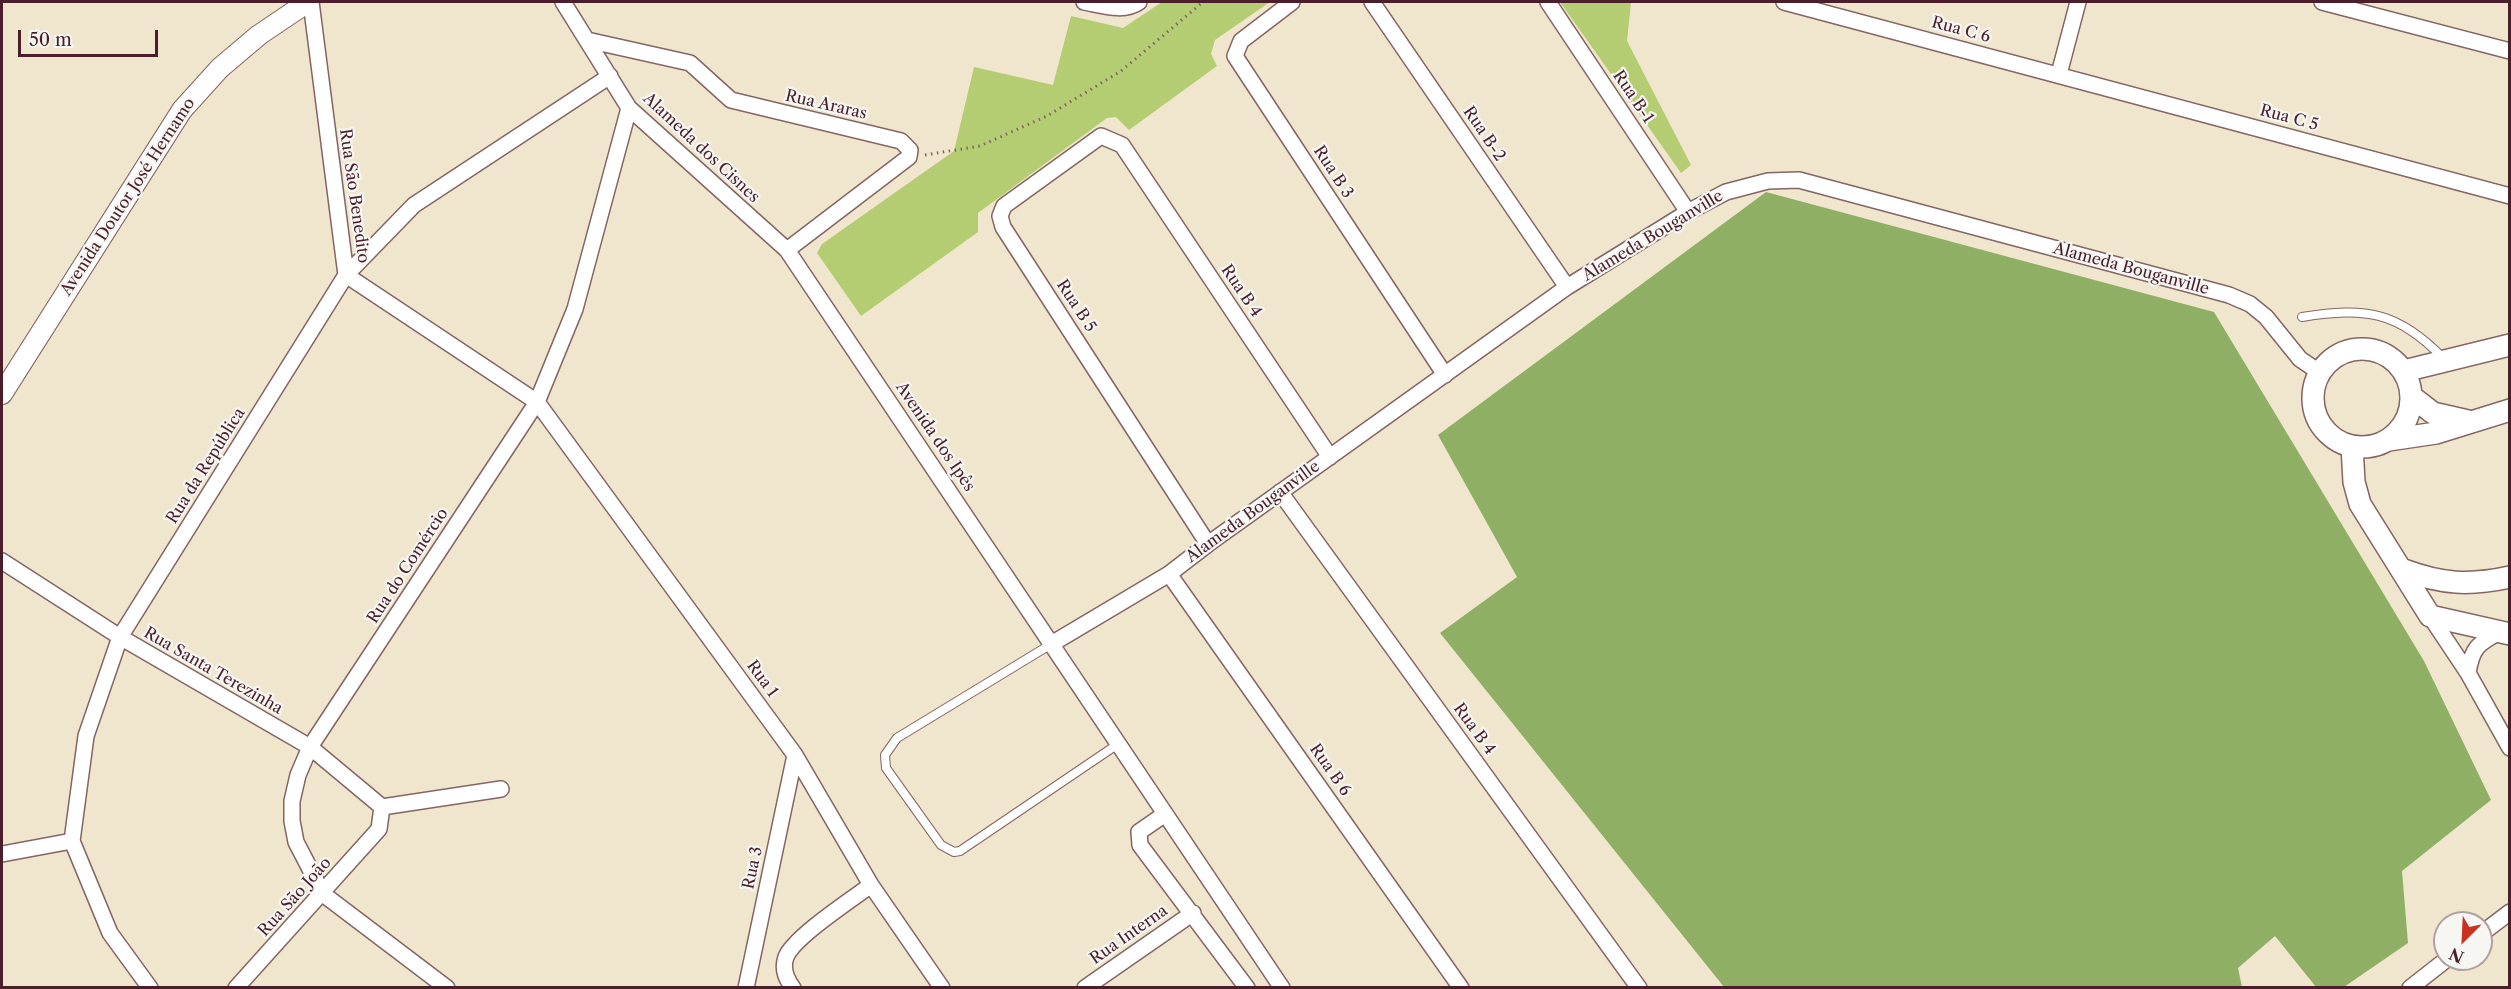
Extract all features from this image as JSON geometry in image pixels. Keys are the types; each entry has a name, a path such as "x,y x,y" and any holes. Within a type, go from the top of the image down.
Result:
{"main road":[{"path":"2404,370 2510,345"},
{"path":"2389,440 2403,426 2411,408 2411,389 2404,370 2391,356 2373,349 2353,348 2335,356 2319,372 2313,387 2313,406 2320,424 2334,439 2352,446 2371,447 2389,440 2436,433 2510,410"},
{"path":"2411,396 2433,413 2472,422"},
{"path":"2352,446 2354,483 2360,504 2404,570 2430,615 2505,633"},
{"path":"2404,570 2433,580 2458,584 2510,577"}],"street":[{"name":"Rua São Benedito","path":"309,2 346,275 537,402"},
{"name":"Avenida Doutor José Hernamo","path":"2,394 182,110 220,68 258,35 309,2"},
{"name":"Alameda dos Cisnes","path":"563,2 629,108 787,250"},
{"path":"1084,2 1119,8 1133,6 1139,2"},
{"name":"Rua B 3","path":"1292,2 1240,41 1235,56 1445,375"},
{"name":"Rua B-2","path":"1372,2 1567,287"},
{"name":"Rua B-1","path":"1548,2 1688,212"},
{"name":"Rua C 6","path":"1784,2 2060,74"},
{"path":"2060,74 2078,2"},
{"path":"2322,2 2510,51"},
{"name":"Rua Araras","path":"587,39 690,63 731,100 902,141 910,150 909,158"},
{"name":"Rua C 5","path":"2060,74 2510,196"},
{"name":"Rua da República","path":"72,841 86,736 120,637 346,275 414,205 610,76"},
{"name":"Rua do Comércio","path":"447,987 323,894 296,842 292,821 292,801 298,775 310,747 537,402 575,309 629,108"},
{"name":"Rua B 5","path":"1122,145 1101,136 1005,206 1000,216 1003,227 1208,544"},
{"name":"Rua B 4","path":"1122,145 1329,457"},
{"path":"787,250 909,158"},
{"name":"Alameda Bouganville","path":"1053,643 1169,574 1567,287 1688,212 1726,192 1768,181 1799,180 2229,295 2250,304 2266,317 2300,359 2319,372"},
{"name":"Avenida dos Ipês","path":"787,250 1053,643"},
{"name":"Rua 1","path":"537,402 795,755 871,885 942,987"},
{"name":"Rua B 4","path":"1280,492 1639,987"},
{"name":"Rua Santa Terezinha","path":"2,561 120,637 310,747 382,807"},
{"name":"Rua B 6","path":"1169,574 1461,987"},
{"path":"2430,615 2468,673 2510,748"},
{"path":"2468,673 2471,656 2478,644 2505,633"},
{"path":"1053,643 1118,744 1282,987"},
{"name":"Rua 3","path":"747,987 795,755"},
{"path":"382,807 501,789"},
{"name":"Rua São João","path":"236,987 323,894 379,829 382,807"},
{"name":"Rua Interna","path":"1165,814 1142,829 1138,838 1140,845 1194,913 1247,987"},
{"path":"2,854 72,841 110,933 150,987"},
{"path":"793,987 785,978 785,959 794,944 871,885"},
{"path":"2493,925 2510,912"},
{"name":"Rua Interna","path":"1085,987 1194,913"},
{"path":"2410,987 2433,970"}],"lane":[{"path":"2302,317 2357,311 2391,320 2424,338 2445,360"},
{"path":"1053,643 897,738 885,755 886,768 941,845 954,852 960,851 1118,744"}],"path":[{"path":"909,158 980,146 1047,116 1121,71 1203,2"}],"green space":[{"path":"1162,2 1270,2 1215,40 1211,54 1217,66 1129,130 1116,117 1107,118 978,213 978,232 861,316 817,253 822,244 954,151 974,67 1053,85 1071,16 1123,28"},
{"path":"1560,2 1631,2 1627,41 1691,165 1681,173"},
{"path":"1766,192 2214,312 2424,661 2491,800 2402,871 2408,943 2344,987 2316,987 2275,936 2238,968 2242,987 1724,987 1440,633 1517,577 1438,435"}]}
